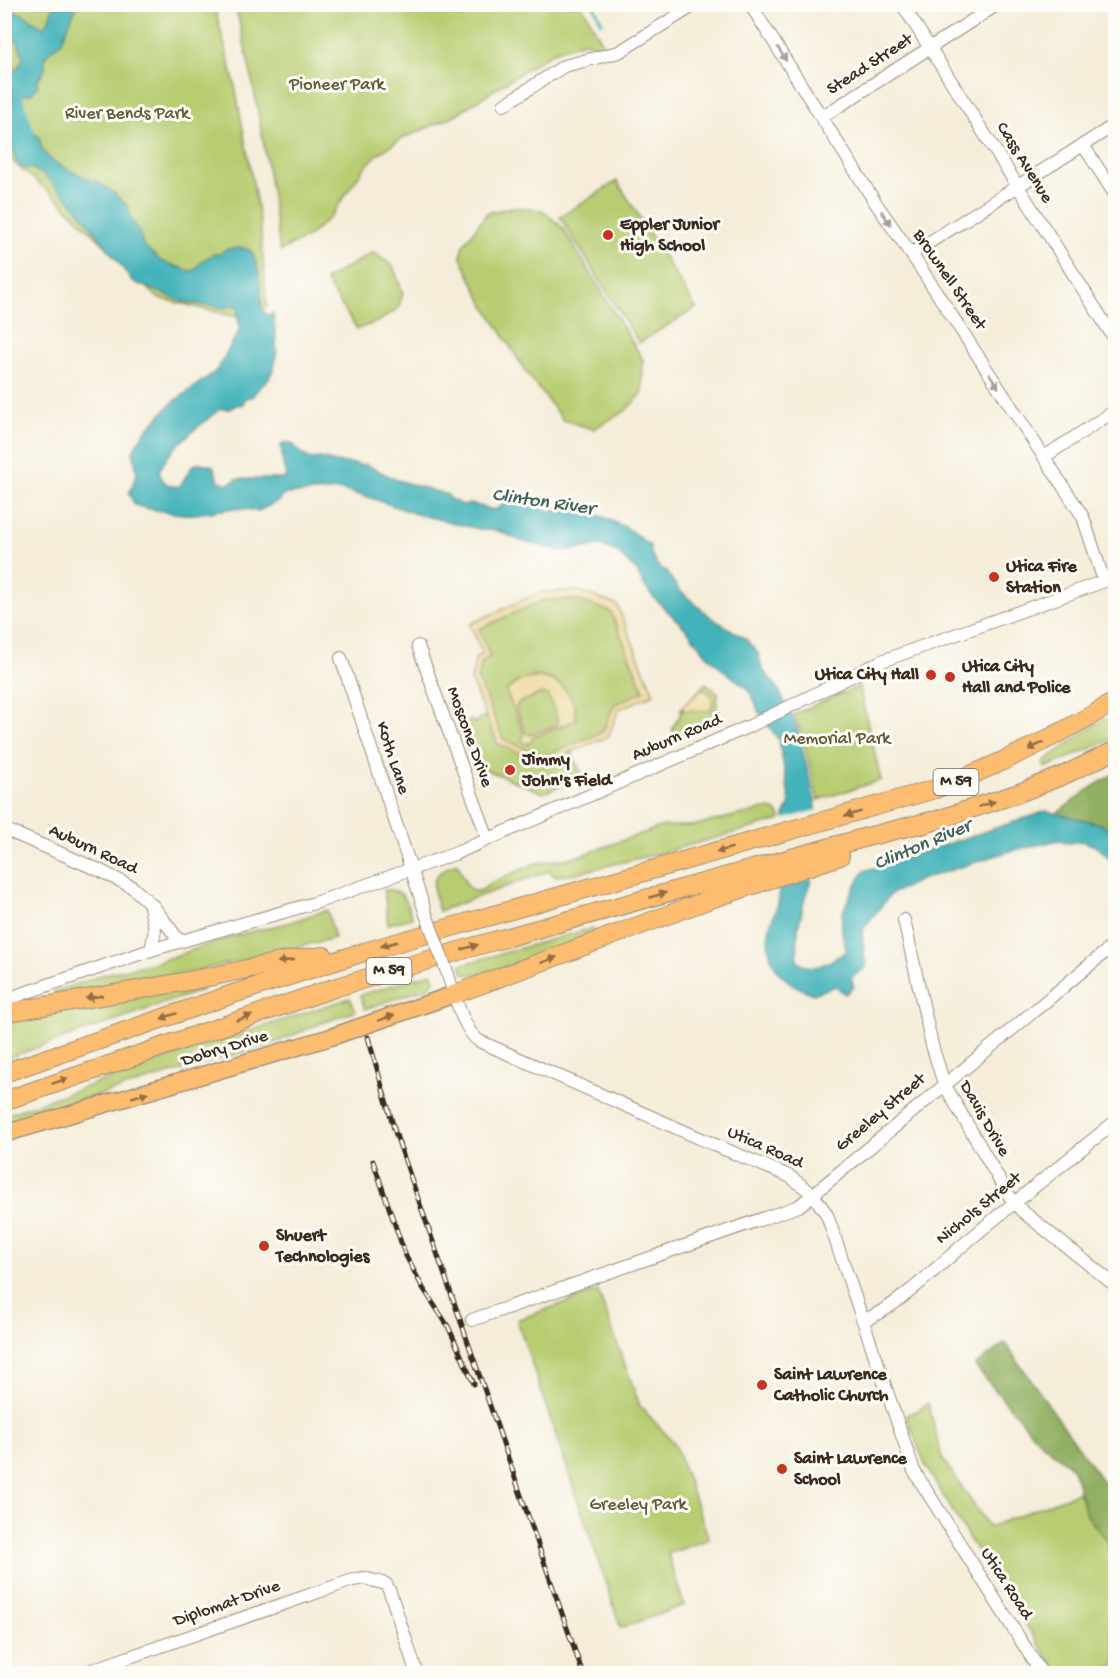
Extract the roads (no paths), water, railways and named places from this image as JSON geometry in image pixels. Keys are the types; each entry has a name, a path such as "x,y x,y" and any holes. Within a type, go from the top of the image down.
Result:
{"highway":[{"name":"M 59","path":"4,1073 233,994 364,952 911,797 985,770 1047,741 1116,701"},
{"name":"M 59","path":"4,1101 334,988 466,948 814,859 1019,794 1116,750"},
{"path":"455,994 700,903 778,870"},
{"path":"4,1013 194,980 285,961 364,952"}],"main road":[{"name":"Dobry Drive","path":"4,1134 331,1037 455,994"}],"street":[{"path":"504,105 564,66 619,52 696,4"},
{"name":"Brownell Street","path":"750,4 881,211 1083,517 1110,579"},
{"name":"Cass Avenue","path":"902,4 1116,341"},
{"name":"Stead Street","path":"822,117 998,4"},
{"path":"911,255 1116,124"},
{"path":"1083,145 1116,196"},
{"path":"1044,457 1116,410"},
{"name":"Auburn Road","path":"4,1000 151,950 291,910 411,869 488,839 750,726 860,671 909,650 1110,579"},
{"name":"Moscone Drive","path":"418,646 488,839"},
{"name":"Koth Lane","path":"341,658 411,869"},
{"name":"Auburn Road","path":"4,828 119,880 139,892 180,942"},
{"name":"Utica Road","path":"411,869 466,1026 473,1037 789,1176 813,1194 827,1215 914,1471 1042,1674"},
{"path":"149,903 155,930 151,950"},
{"name":"Davis Drive","path":"904,920 932,1046 944,1084 990,1165 1014,1203 1116,1286"},
{"name":"Greeley Street","path":"472,1320 799,1206 1116,943"},
{"name":"Nichols Street","path":"862,1320 887,1308 1116,1121"},
{"name":"Diplomat Drive","path":"80,1674 364,1578 386,1584 417,1674"}],"water":[{"path":"54,5 77,5 61,43 45,57 45,69 37,81 38,86 31,94 23,95 20,103 23,120 40,139 45,154 59,165 92,181 95,180 114,193 128,207 132,221 140,232 143,245 161,261 190,271 195,270 203,260 214,254 220,254 226,249 250,250 259,271 262,309 268,316 273,313 276,355 275,364 268,379 252,397 245,398 243,404 230,409 220,409 178,445 159,471 166,483 180,486 193,465 201,463 213,466 219,481 228,484 237,479 284,479 286,474 281,445 285,442 291,443 305,456 312,459 321,458 360,466 365,464 397,480 448,495 450,499 463,505 472,504 494,510 506,501 523,499 547,510 601,516 627,528 650,546 651,554 660,569 665,570 679,590 712,618 746,639 758,653 762,669 777,687 797,727 816,805 811,880 798,928 797,961 804,965 816,967 847,951 843,939 842,918 847,901 864,871 1047,811 1100,824 1115,833 1115,864 1093,845 1081,841 1069,843 1059,840 1007,852 920,880 891,894 866,925 862,933 866,967 851,978 854,987 845,994 836,986 813,994 782,976 771,956 768,942 770,926 779,900 784,816 790,803 779,740 758,711 747,688 706,654 687,630 653,597 637,571 617,552 600,545 573,550 545,547 521,541 498,531 479,529 416,514 341,490 285,494 279,501 258,511 234,509 183,514 135,505 129,494 137,473 133,452 135,446 147,429 172,403 216,371 239,331 238,306 231,305 226,308 184,302 133,282 75,205 44,175 33,169 23,168 15,160 5,129 5,76 17,68 23,59 18,41 5,38 5,10 20,13 44,27"}],"waterway":[{"path":"593,4 602,23"},
{"name":"Clinton River","path":"4,77 10,84 30,143"}],"railway":[{"path":"368,1037 395,1132 583,1674"},
{"path":"373,1161 405,1254 423,1288 448,1326 474,1384"}],"place":[{"name":"Eppler Junior High School","path":"608,235"},
{"name":"Utica Fire Station","path":"994,577"},
{"name":"Utica City Hall","path":"931,675"},
{"name":"Utica City Hall and Police","path":"950,677"},
{"name":"Jimmy John's Field","path":"510,770"},
{"name":"Shuert Technologies","path":"264,1246"},
{"name":"Saint Lawrence Catholic Church","path":"762,1385"},
{"name":"Saint Lawrence School","path":"782,1469"}],"park label":[{"name":"Pioneer Park","path":"337,85"},
{"name":"River Bends Park","path":"127,114"},
{"name":"Memorial Park","path":"837,739"},
{"name":"Greeley Park","path":"638,1505"}]}
